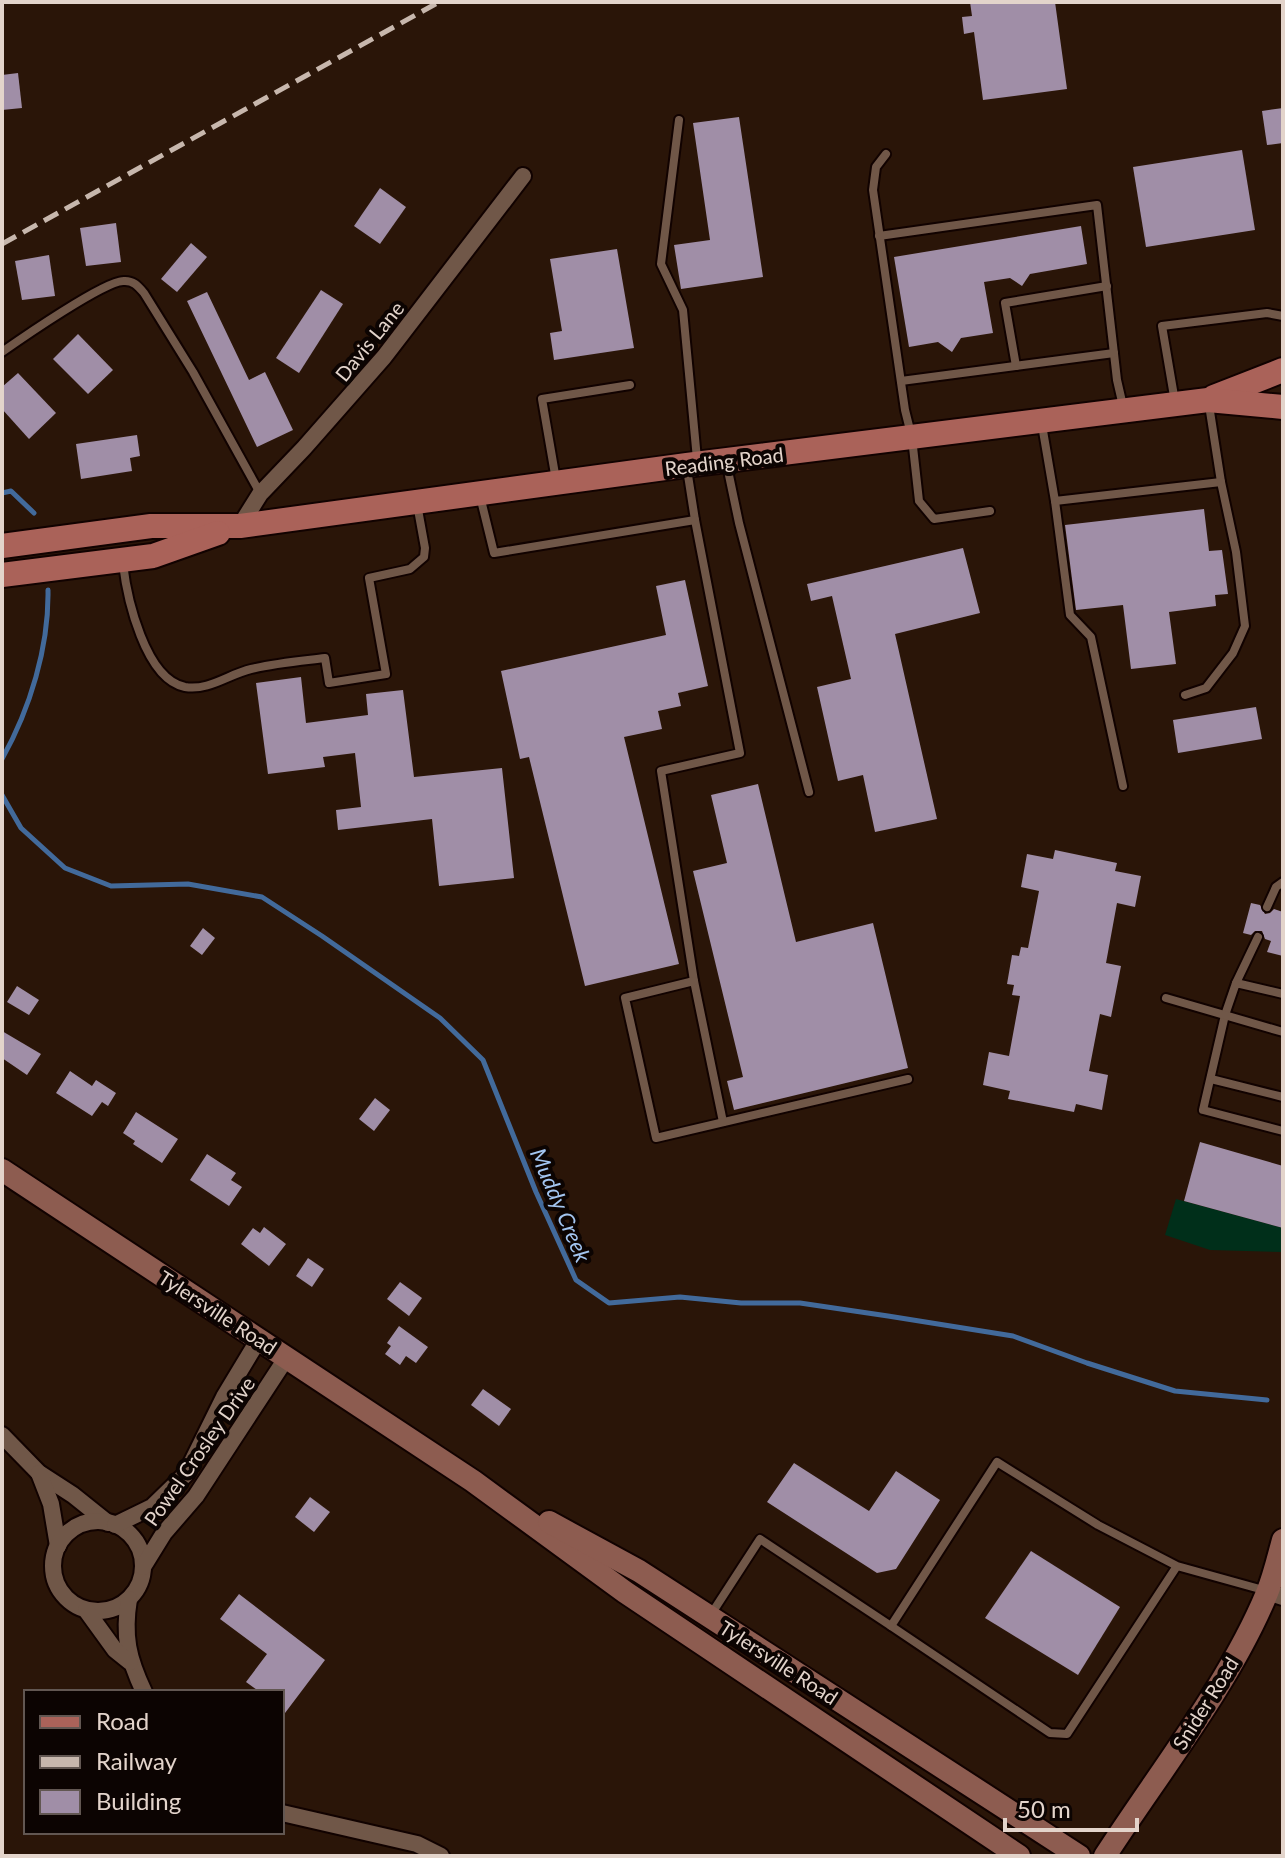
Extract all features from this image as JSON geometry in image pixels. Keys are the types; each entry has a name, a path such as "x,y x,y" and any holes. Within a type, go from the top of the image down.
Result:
{"main road":[{"name":"Reading Road","path":"1208,400 1283,370"},
{"name":"Reading Road","path":"2,546 151,526 240,526 692,464 1208,400 1283,407"},
{"name":"Reading Road","path":"2,575 153,556 240,526"},
{"name":"Tylersville Road","path":"2,1170 473,1481 625,1592 1019,1856"},
{"name":"Tylersville Road","path":"473,1481 639,1571 1079,1856"},
{"name":"Snider Road","path":"1105,1856 1275,1594 1283,1540"}],"street":[{"name":"Davis Lane","path":"240,526 260,494 384,357 523,176"},
{"name":"Powel Crosley Drive","path":"111,1524 152,1507 186,1474 224,1397 259,1339"},
{"name":"Powel Crosley Drive","path":"143,1567 164,1533 196,1496 287,1357"},
{"path":"2,1435 39,1473 73,1495 135,1542 143,1567 137,1589 129,1599 109,1610 86,1610 74,1604 57,1584 54,1558 67,1534 79,1526 93,1522 111,1524"},
{"path":"39,1473 51,1504 58,1546"},
{"path":"129,1599 126,1620 130,1662 143,1690"},
{"path":"86,1610 115,1650 130,1662"},
{"path":"284,1813 417,1844 441,1856"}],"lane":[{"path":"679,120 661,264 683,310 695,520 740,753 661,771 694,981 723,1122"},
{"path":"886,154 876,167 873,190 919,501 934,519 990,511"},
{"path":"879,236 1097,205 1124,411"},
{"path":"2,352 42,324 111,285 123,281 135,284 144,293 193,372 260,494"},
{"path":"1016,366 1005,303 1107,286"},
{"path":"1175,404 1162,326 1267,313 1283,316"},
{"path":"901,381 1114,353"},
{"path":"557,483 542,399 630,385"},
{"path":"1185,695 1206,688 1233,653 1245,626 1236,552 1208,400"},
{"path":"1041,422 1070,615 1091,637 1123,786"},
{"path":"726,461 739,523 809,792"},
{"path":"1055,501 1221,482"},
{"path":"480,495 494,553 695,520"},
{"path":"123,560 131,605 142,637 149,652 174,682 186,687 207,686 247,670 325,658 329,683 386,674 369,578 410,569 424,557 417,503"},
{"path":"1267,907 1276,887 1283,882"},
{"path":"1258,937 1225,1015 1203,1110 1283,1131"},
{"path":"694,981 625,998 656,1138 908,1079"},
{"path":"1236,983 1283,994"},
{"path":"1166,998 1283,1032"},
{"path":"1211,1079 1283,1097"},
{"path":"891,1626 997,1462 1098,1525 1177,1566 1275,1594"},
{"path":"710,1617 760,1539 1050,1733 1067,1734 1177,1566"}],"green space":[{"path":"1176,1199 1283,1228 1283,1252 1210,1250 1165,1235"}],"building":[{"path":"970,2 1055,2 1067,89 983,100 974,32 964,34 962,17 972,16"},
{"path":"18,73 22,108 2,110 2,75"},
{"path":"1283,108 1283,143 1267,145 1262,111"},
{"path":"739,117 763,277 681,289 674,245 710,240 693,123"},
{"path":"1242,150 1255,230 1146,247 1133,167"},
{"path":"380,188 406,207 380,244 354,226"},
{"path":"116,223 121,262 86,266 80,228"},
{"path":"1081,226 1087,264 1030,274 1022,286 1010,278 984,282 993,333 961,338 952,352 938,342 909,347 894,257"},
{"path":"191,243 207,257 177,292 161,279"},
{"path":"617,249 634,348 554,360 550,333 562,331 550,259"},
{"path":"49,255 55,296 22,300 15,261"},
{"path":"321,290 343,304 299,373 276,358"},
{"path":"207,292 249,380 265,372 293,430 257,447 187,301"},
{"path":"78,334 113,370 88,394 53,359"},
{"path":"18,373 56,413 29,439 2,409 2,387"},
{"path":"137,435 140,456 130,458 132,471 81,479 76,444"},
{"path":"1204,509 1209,551 1222,550 1228,594 1215,595 1216,606 1169,612 1176,664 1131,669 1123,605 1076,610 1065,525"},
{"path":"963,548 980,613 895,634 937,819 875,832 863,775 838,781 817,687 851,679 832,596 811,601 807,584"},
{"path":"685,580 708,686 678,693 681,706 658,711 662,729 624,737 679,964 585,986 529,757 520,759 501,671 666,635 656,586"},
{"path":"301,677 306,723 368,715 366,694 403,690 414,777 502,768 514,878 439,886 432,819 338,830 336,810 361,807 355,753 323,757 325,767 268,774 256,683"},
{"path":"1256,707 1262,739 1178,753 1173,720"},
{"path":"758,784 796,942 873,923 908,1068 734,1110 727,1081 743,1077 693,871 727,863 711,795"},
{"path":"1055,850 1117,863 1115,871 1141,876 1135,907 1117,903 1106,963 1121,966 1111,1017 1100,1014 1089,1071 1108,1075 1102,1110 1076,1104 1074,1112 1008,1099 1010,1091 983,1085 989,1052 1009,1056 1020,996 1012,995 1014,985 1007,984 1012,955 1019,956 1021,947 1028,948 1039,891 1021,887 1027,854 1053,859"},
{"path":"1251,903 1260,905 1265,914 1274,909 1283,912 1283,956 1267,952 1271,941 1265,939 1262,931 1251,935 1243,933"},
{"path":"203,928 215,938 202,955 190,946"},
{"path":"17,986 39,1000 29,1015 7,1002"},
{"path":"2,1031 41,1054 27,1075 2,1058"},
{"path":"70,1071 92,1086 96,1080 116,1093 108,1106 102,1102 92,1116 56,1093"},
{"path":"375,1098 390,1110 374,1131 359,1119"},
{"path":"136,1112 178,1139 162,1163 133,1144 135,1141 123,1133"},
{"path":"1200,1142 1283,1166 1283,1228 1184,1201"},
{"path":"207,1154 236,1173 231,1180 242,1187 229,1206 190,1180"},
{"path":"264,1227 286,1244 269,1266 241,1244 253,1228 260,1233"},
{"path":"308,1258 324,1269 312,1287 296,1276"},
{"path":"400,1282 422,1298 409,1316 387,1299"},
{"path":"399,1326 428,1347 416,1363 406,1356 400,1365 385,1354 391,1346 387,1343"},
{"path":"483,1389 511,1409 499,1426 471,1405"},
{"path":"794,1463 869,1511 896,1471 940,1500 896,1569 877,1573 767,1502"},
{"path":"310,1497 330,1512 314,1532 295,1517"},
{"path":"1031,1551 1120,1607 1078,1675 985,1618"},
{"path":"239,1594 325,1660 284,1714 284,1690 257,1690 246,1682 267,1654 220,1619"}],"waterway":[{"name":"Muddy Creek","path":"2,493 11,491 34,513"},
{"name":"Muddy Creek","path":"2,759 21,720 36,677 45,633 48,590"},
{"name":"Muddy Creek","path":"2,795 21,828 65,868 111,886 188,884 262,897 440,1018 483,1060 536,1192 576,1280 609,1303 680,1297 741,1303 800,1303 1013,1336 1175,1391 1267,1400"}],"railway":[{"path":"2,244 439,2"}]}
